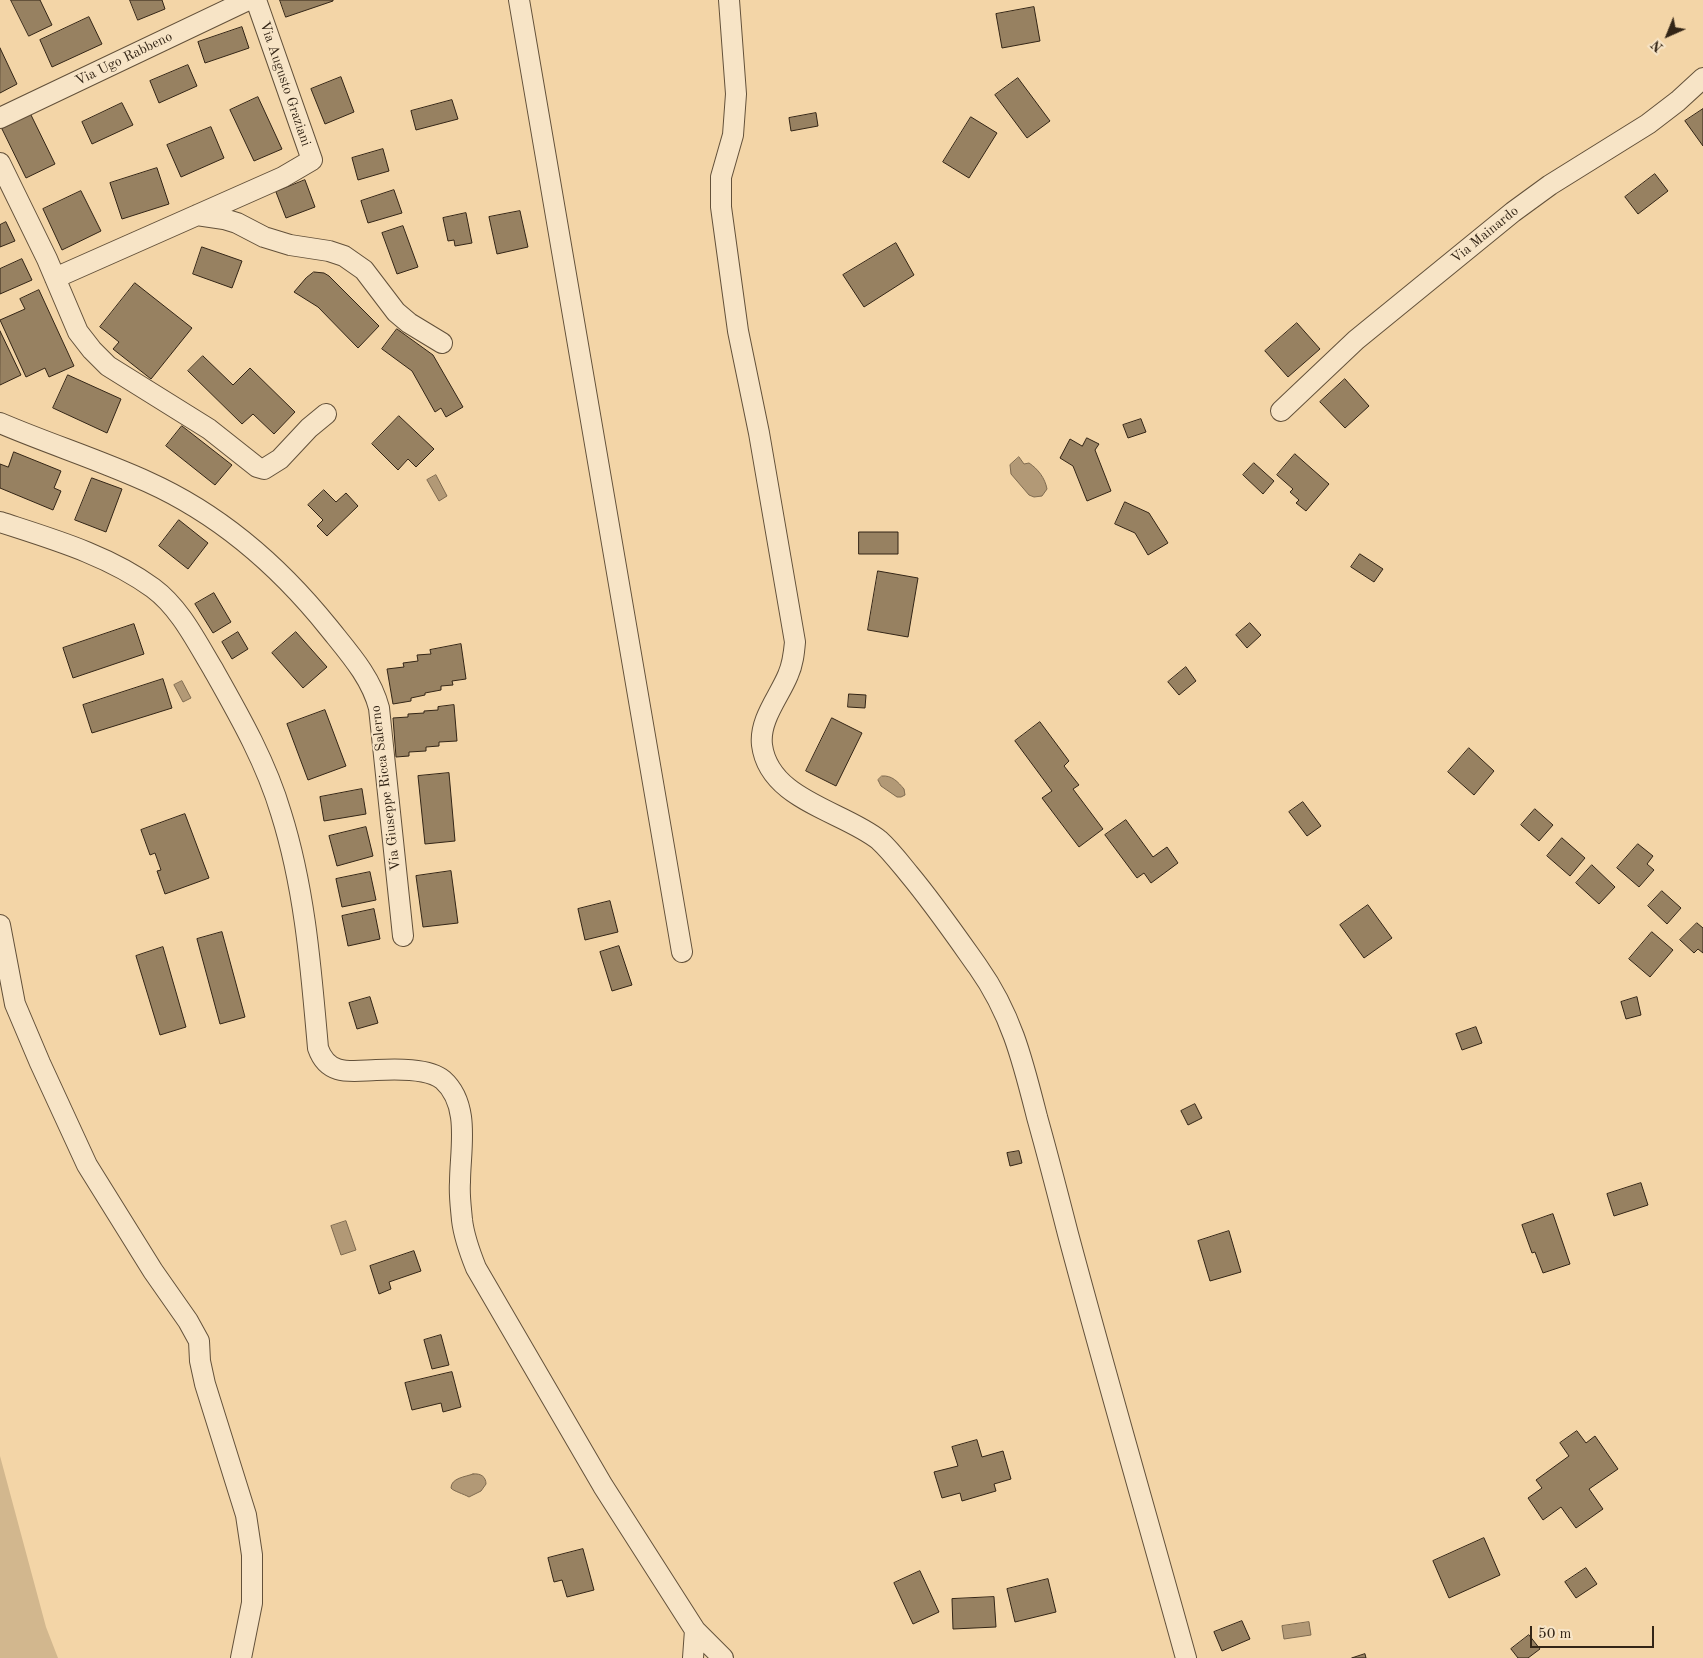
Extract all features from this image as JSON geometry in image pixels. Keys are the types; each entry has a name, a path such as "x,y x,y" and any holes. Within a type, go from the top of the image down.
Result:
{"street":[{"name":"Via Ugo Rabbeno","path":"0,118 248,0"},
{"name":"Via Augusto Graziani","path":"55,278 283,177 312,160 256,0"},
{"path":"519,0 682,952"},
{"path":"729,0 736,102 732,135 721,181 722,213 738,326 759,433 794,642 794,656 790,673 763,727 763,750 774,772 794,792 816,806 860,828 876,838 889,850 929,898 979,969 1003,1008 1019,1047 1069,1237 1186,1658"},
{"name":"Via Mainardo","path":"1281,411 1356,340 1513,212 1550,185 1648,124 1678,102 1703,78"},
{"path":"0,163 55,278 78,332 102,360 209,429 257,467 264,469 280,459 309,428 326,414"},
{"path":"197,215 237,223 264,237 290,245 329,251 344,256 364,270 396,312 409,323 442,343"},
{"name":"Via Giuseppe Ricca Salerno","path":"0,423 150,482 211,517 236,535 286,580 354,659 370,683 379,708 403,936"},
{"path":"0,522 42,536 118,567 160,594 186,624 239,717 262,764 281,811 290,843 305,921 320,1053 326,1062 339,1070 349,1072 377,1070 424,1072 436,1075 450,1088 456,1101 461,1121 459,1184 462,1222 476,1268 603,1486 695,1630 723,1658"},
{"path":"0,925 15,1004 87,1165 153,1272 188,1321 198,1342 205,1384 246,1515 251,1542 253,1570 252,1603 241,1658"},
{"path":"693,1658 695,1630"}],"shaded area":[{"path":"1019,457 1024,464 1029,463 1032,465 1043,478 1047,489 1042,496 1034,497 1029,495 1011,474 1010,465"},
{"path":"436,475 447,496 439,501 427,480"},
{"path":"182,681 191,698 183,702 174,685"},
{"path":"882,776 892,778 897,782 904,789 905,795 897,797 881,786 878,780"},
{"path":"346,1221 356,1250 341,1255 331,1226"},
{"path":"0,1456 46,1627 58,1658 0,1658"},
{"path":"473,1474 481,1475 485,1479 486,1484 481,1491 469,1497 451,1488 456,1480"},
{"path":"1309,1622 1311,1635 1284,1639 1282,1626"}],"building":[{"path":"11,0 40,0 52,25 29,36"},
{"path":"130,0 162,0 165,9 138,20"},
{"path":"280,0 333,0 333,1 286,17"},
{"path":"1034,7 1040,41 1002,48 996,14"},
{"path":"89,17 102,44 52,67 40,40"},
{"path":"242,27 249,48 205,63 198,42"},
{"path":"0,48 17,84 0,93"},
{"path":"188,65 197,86 159,103 150,81"},
{"path":"341,77 354,112 325,124 311,89"},
{"path":"1018,78 1050,121 1027,138 995,95"},
{"path":"258,97 282,149 254,161 230,110"},
{"path":"452,100 458,119 416,130 411,111"},
{"path":"122,103 133,125 92,144 82,122"},
{"path":"1703,109 1703,146 1685,121"},
{"path":"816,113 818,126 791,131 789,118"},
{"path":"31,115 55,164 26,178 2,129"},
{"path":"971,117 997,133 969,178 943,162"},
{"path":"211,127 224,158 181,177 167,145"},
{"path":"383,149 389,171 358,180 352,158"},
{"path":"157,168 169,204 122,219 110,183"},
{"path":"1655,174 1668,191 1638,214 1625,197"},
{"path":"305,180 315,207 286,218 276,192"},
{"path":"394,190 402,213 368,223 361,201"},
{"path":"81,191 101,231 62,250 43,209"},
{"path":"520,211 528,247 497,254 489,217"},
{"path":"466,213 472,243 455,246 454,240 448,241 443,218"},
{"path":"6,222 15,241 0,247 0,225"},
{"path":"403,226 418,267 397,274 382,233"},
{"path":"896,243 914,275 864,307 843,275"},
{"path":"202,247 242,261 232,288 193,274"},
{"path":"22,259 32,280 0,294 0,269"},
{"path":"314,272 324,273 329,276 379,326 358,348 318,307 294,292"},
{"path":"135,283 192,328 151,379 113,349 119,342 100,327"},
{"path":"39,290 74,366 49,377 45,368 26,377 0,320 25,309 20,299"},
{"path":"1297,323 1320,349 1288,377 1265,351"},
{"path":"397,329 433,355 463,407 446,417 441,408 435,412 412,371 382,349"},
{"path":"0,331 21,375 0,385"},
{"path":"203,356 233,385 250,368 295,412 274,434 253,414 242,424 188,371"},
{"path":"68,375 121,399 107,433 53,408"},
{"path":"1345,379 1369,406 1345,428 1320,402"},
{"path":"399,416 434,449 416,467 408,459 398,470 372,444"},
{"path":"1141,419 1146,432 1128,438 1123,425"},
{"path":"182,426 232,465 215,485 166,446"},
{"path":"1087,438 1099,444 1095,450 1111,491 1087,501 1073,466 1060,458 1070,439 1082,446"},
{"path":"14,452 61,471 54,488 61,491 53,510 0,488 0,464 8,467"},
{"path":"1295,454 1329,484 1306,511 1296,503 1299,500 1290,492 1293,489 1277,475"},
{"path":"1254,463 1274,481 1263,494 1243,475"},
{"path":"92,478 122,489 106,532 75,520"},
{"path":"324,490 336,502 346,493 358,506 327,536 317,526 323,520 308,505"},
{"path":"1125,502 1149,513 1168,543 1148,555 1135,533 1115,524"},
{"path":"179,520 208,543 188,569 159,546"},
{"path":"859,532 898,532 898,554 859,554"},
{"path":"1360,554 1383,569 1374,582 1351,567"},
{"path":"878,571 918,578 908,637 868,630"},
{"path":"214,593 231,622 213,633 195,604"},
{"path":"1250,623 1261,635 1247,648 1236,635"},
{"path":"134,624 144,654 73,678 63,648"},
{"path":"238,632 248,649 232,659 222,642"},
{"path":"296,632 327,667 303,688 272,653"},
{"path":"461,644 466,679 452,681 453,685 441,686 441,690 411,698 411,701 393,704 387,669 404,667 403,663 418,661 417,655 431,654 430,650"},
{"path":"1186,667 1196,681 1179,695 1168,682"},
{"path":"163,679 172,708 92,733 83,705"},
{"path":"849,694 866,695 865,708 848,707"},
{"path":"454,705 457,741 439,742 439,746 426,747 426,751 409,752 409,756 396,757 393,718 408,717 408,714 424,713 424,711 438,710 438,707"},
{"path":"325,710 346,766 308,780 287,724"},
{"path":"832,718 862,733 836,786 806,771"},
{"path":"1040,722 1069,761 1064,766 1079,785 1073,789 1103,829 1079,847 1042,798 1052,791 1015,741"},
{"path":"1469,748 1494,771 1474,795 1448,772"},
{"path":"449,773 455,841 425,844 418,776"},
{"path":"362,789 366,814 324,821 320,797"},
{"path":"1303,802 1321,826 1307,836 1289,812"},
{"path":"1535,809 1553,825 1539,841 1521,825"},
{"path":"185,814 209,878 165,894 157,871 161,870 155,853 150,855 141,830"},
{"path":"1126,820 1153,857 1167,847 1178,863 1151,883 1144,873 1137,878 1105,835"},
{"path":"366,827 373,856 337,866 329,836"},
{"path":"1562,838 1585,858 1570,876 1547,856"},
{"path":"1638,844 1653,856 1647,864 1654,870 1639,887 1617,868"},
{"path":"1592,865 1615,887 1599,904 1576,883"},
{"path":"451,871 458,923 423,927 416,876"},
{"path":"370,872 376,900 342,907 336,879"},
{"path":"1662,891 1681,908 1667,924 1648,906"},
{"path":"610,901 618,932 585,940 578,909"},
{"path":"1368,905 1392,938 1364,958 1340,925"},
{"path":"374,909 380,939 348,946 342,916"},
{"path":"1697,923 1703,928 1703,953 1698,949 1694,953 1680,940"},
{"path":"222,932 245,1017 220,1024 197,939"},
{"path":"1652,932 1673,950 1650,977 1629,959"},
{"path":"619,946 632,985 612,991 600,952"},
{"path":"163,947 186,1027 160,1035 136,956"},
{"path":"370,997 378,1023 357,1029 349,1003"},
{"path":"1637,997 1641,1015 1626,1019 1621,1002"},
{"path":"1476,1027 1482,1043 1462,1050 1456,1034"},
{"path":"1195,1104 1202,1118 1188,1125 1181,1111"},
{"path":"1019,1151 1022,1163 1010,1166 1007,1153"},
{"path":"1641,1183 1648,1205 1614,1216 1607,1194"},
{"path":"1553,1214 1570,1264 1543,1273 1535,1252 1532,1253 1522,1225"},
{"path":"1229,1231 1241,1272 1210,1281 1198,1241"},
{"path":"414,1251 421,1271 389,1282 391,1289 379,1294 370,1266"},
{"path":"441,1335 449,1365 432,1369 424,1340"},
{"path":"452,1372 461,1407 443,1412 441,1403 412,1410 405,1383"},
{"path":"1577,1431 1586,1443 1595,1436 1618,1469 1589,1489 1603,1509 1576,1528 1561,1507 1543,1520 1528,1498 1542,1488 1536,1480 1569,1456 1560,1443"},
{"path":"977,1440 982,1457 1003,1451 1011,1479 994,1484 996,1491 962,1501 960,1493 942,1498 934,1472 958,1466 952,1447"},
{"path":"1484,1538 1500,1575 1449,1598 1433,1561"},
{"path":"583,1549 594,1590 567,1597 562,1580 554,1582 548,1558"},
{"path":"1586,1568 1597,1584 1576,1598 1565,1582"},
{"path":"920,1571 939,1612 913,1624 894,1583"},
{"path":"1048,1579 1056,1612 1015,1622 1007,1589"},
{"path":"994,1597 996,1627 953,1629 952,1599"},
{"path":"1242,1621 1250,1639 1222,1651 1214,1632"},
{"path":"1529,1635 1540,1649 1528,1658 1518,1658 1511,1649"},
{"path":"1365,1654 1366,1658 1352,1658"}]}
